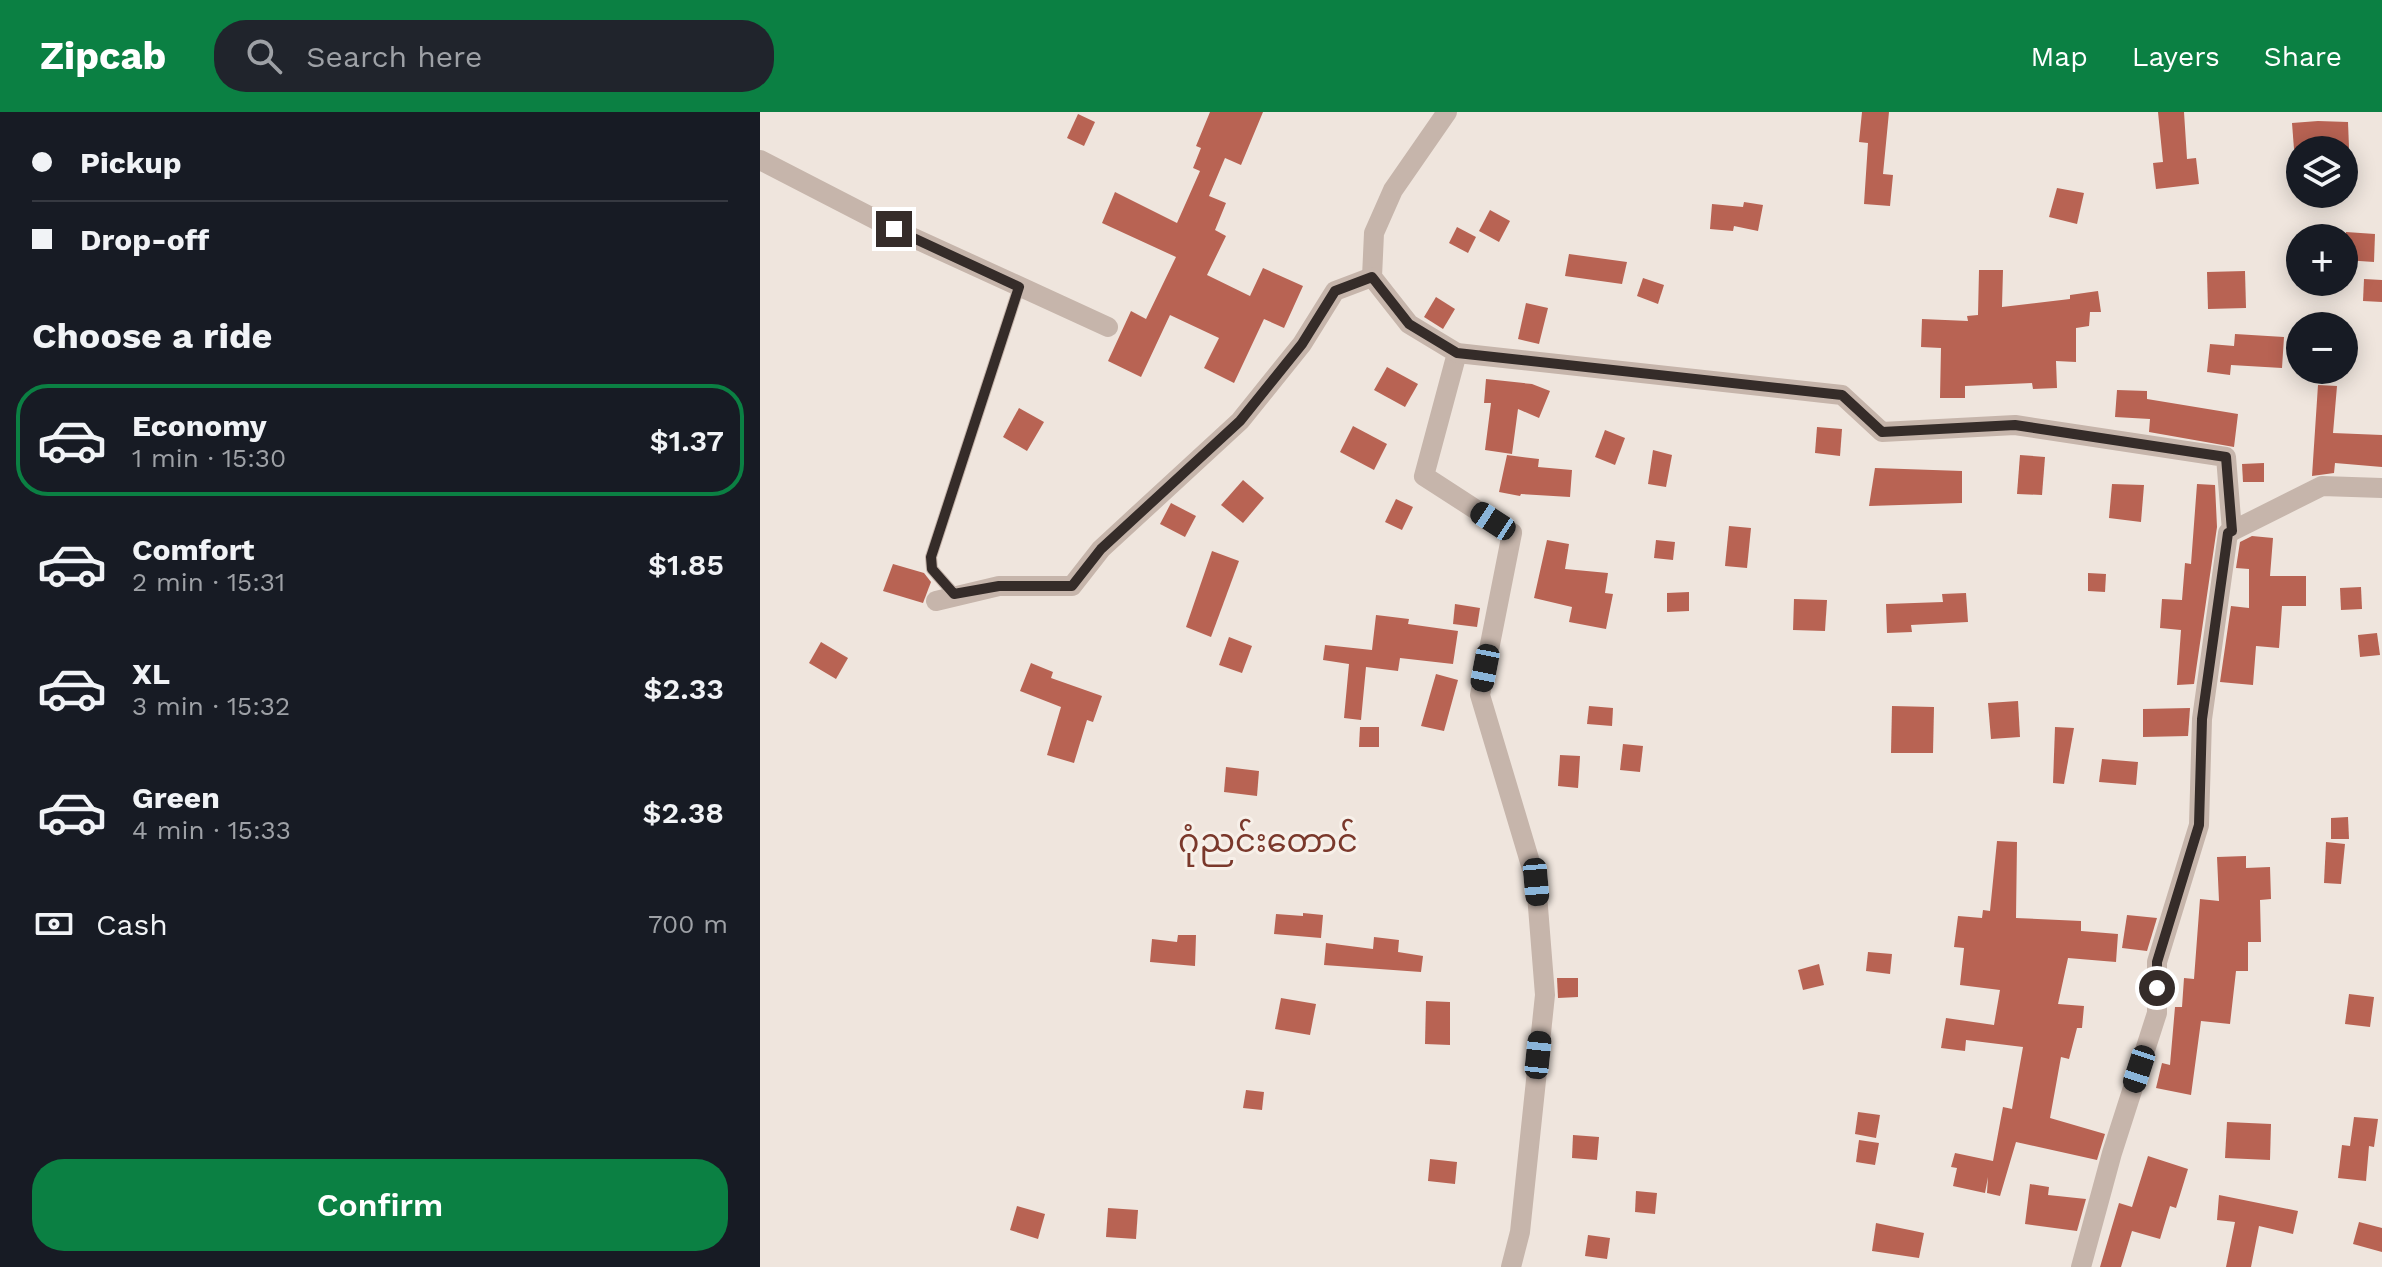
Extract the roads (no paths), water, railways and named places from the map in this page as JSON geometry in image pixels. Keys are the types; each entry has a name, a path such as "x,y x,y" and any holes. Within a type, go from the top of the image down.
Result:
{"street":[{"path":"1447,112 1393,190 1374,233 1372,277 1409,324 1457,353 1842,395 1882,432 2015,425 2226,457 2232,531"},
{"path":"760,160 1019,287 1108,327"},
{"path":"945,598 999,586 1072,586 1101,549 1240,421 1302,344 1335,291 1372,277"},
{"path":"1457,353 1424,476 1512,533 1480,695 1536,882 1545,995 1520,1232 1511,1267"},
{"path":"2081,1267 2112,1153 2157,1013 2157,962 2199,825 2202,719 2228,533 2322,486 2382,488"}],"lane":[{"path":"945,598 932,569 931,557 1019,287"}],"district":[{"name":"ဂုံညင်းတောင်","path":"1268,841"}]}
